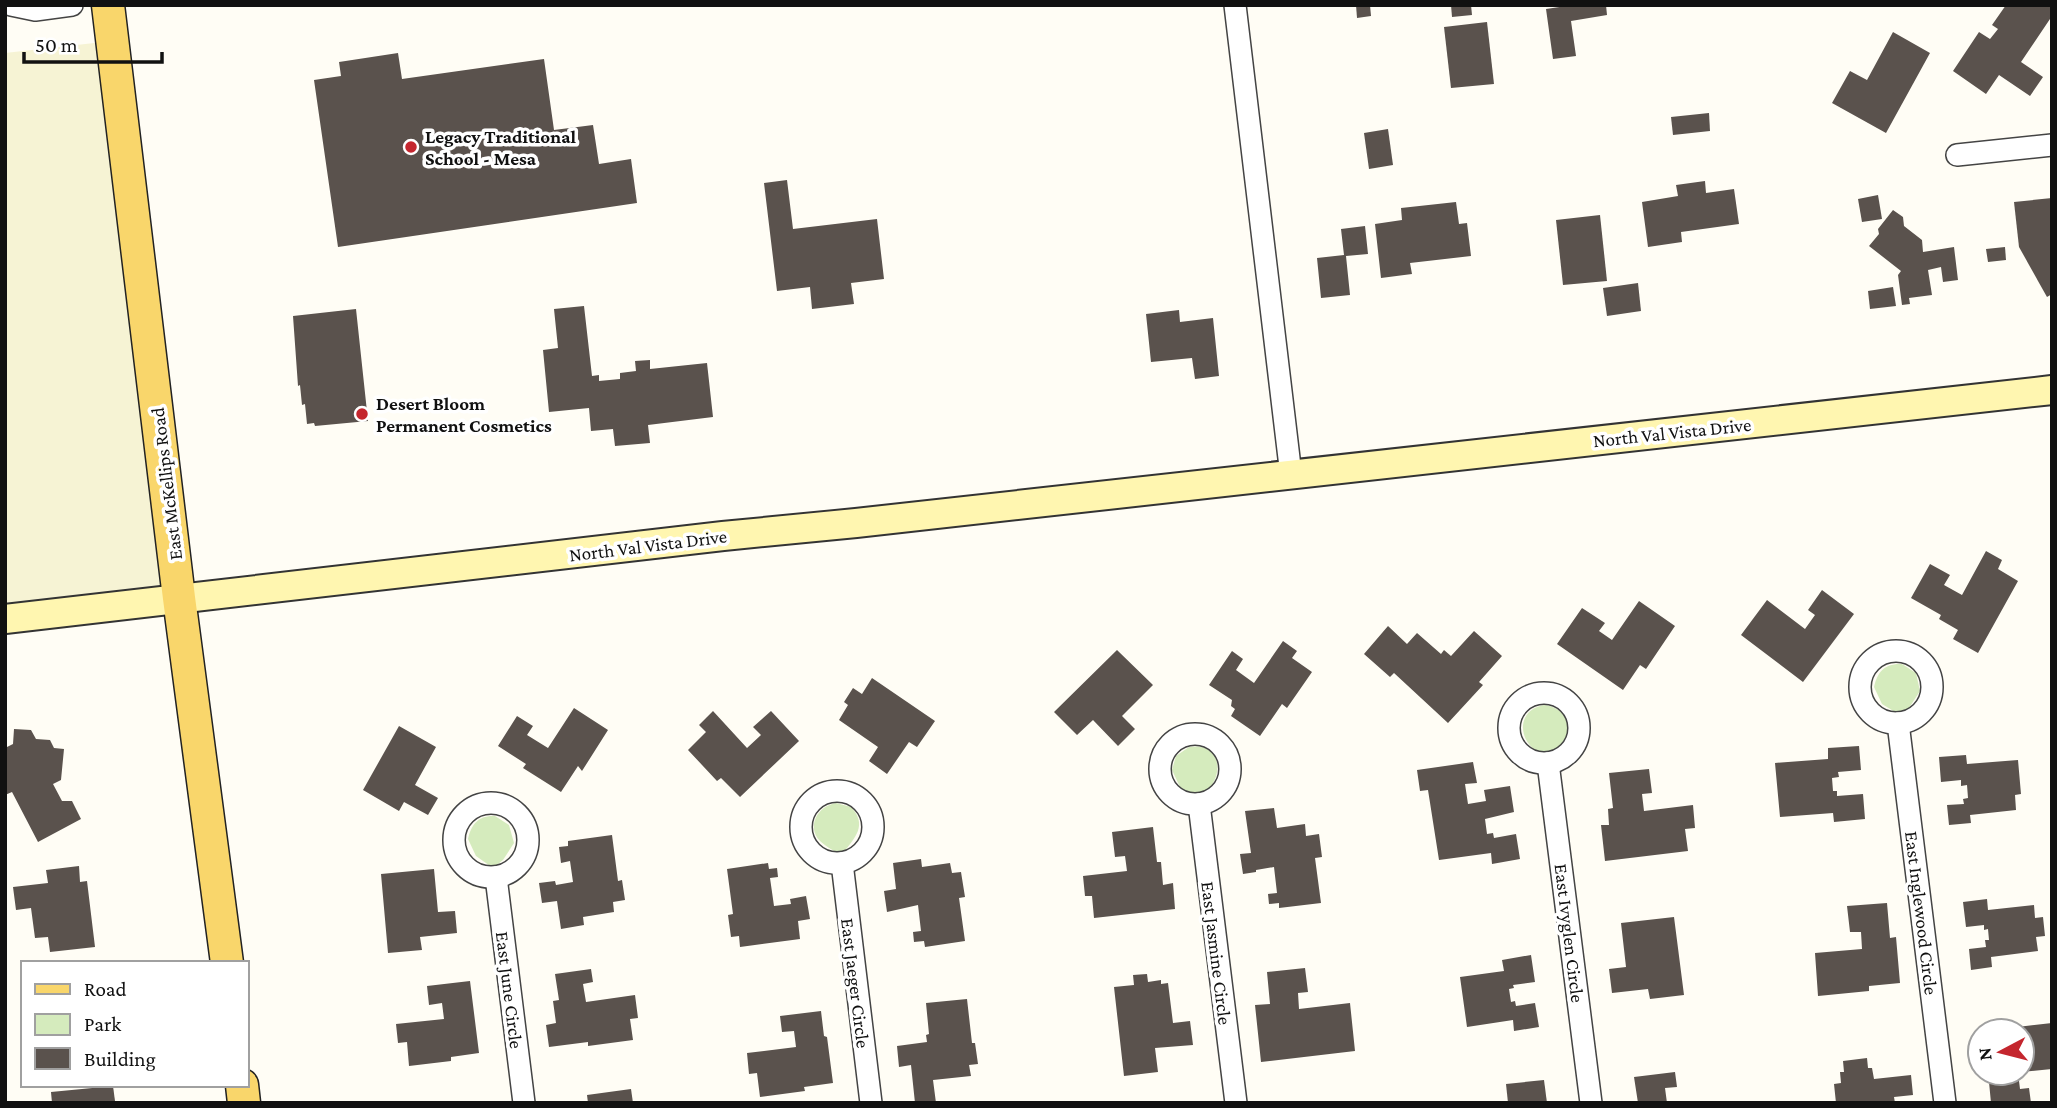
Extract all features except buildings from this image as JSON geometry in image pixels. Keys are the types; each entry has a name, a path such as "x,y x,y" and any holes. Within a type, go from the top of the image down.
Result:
{"main road":[{"name":"East McKellips Road","path":"108,5 179,598 227,961"},
{"name":"North Val Vista Drive","path":"5,619 723,536 2052,390"}],"street":[{"path":"11,5 36,9 72,5"},
{"path":"1236,5 1291,475"},
{"path":"1957,155 2052,145"},
{"name":"East Inglewood Circle","path":"1898,723 1945,1103"},
{"name":"East Ivyglen Circle","path":"1548,763 1591,1103"},
{"name":"East Jasmine Circle","path":"1199,804 1236,1103"},
{"name":"East Jaeger Circle","path":"842,863 871,1103"},
{"name":"East June Circle","path":"496,877 524,1103"}],"shaded area":[{"path":"112,41 179,598 5,619 5,53"}],"green space":[{"path":"1902,664 1916,673 1920,691 1909,708 1900,715 1882,704 1874,687 1883,670 1891,665"},
{"path":"1544,705 1560,711 1568,725 1564,740 1550,755 1532,748 1523,732 1527,715 1533,709"},
{"path":"1189,747 1201,747 1210,751 1217,765 1213,784 1197,798 1180,787 1172,770 1176,756"},
{"path":"836,803 851,807 859,820 858,831 852,842 839,854 820,841 814,829 819,812"},
{"path":"495,816 509,825 514,843 503,860 493,868 476,856 468,839 477,821"}],"place":[{"name":"Legacy Traditional School - Mesa","path":"411,147"},
{"name":"Desert Bloom Permanent Cosmetics","path":"362,414"}]}
